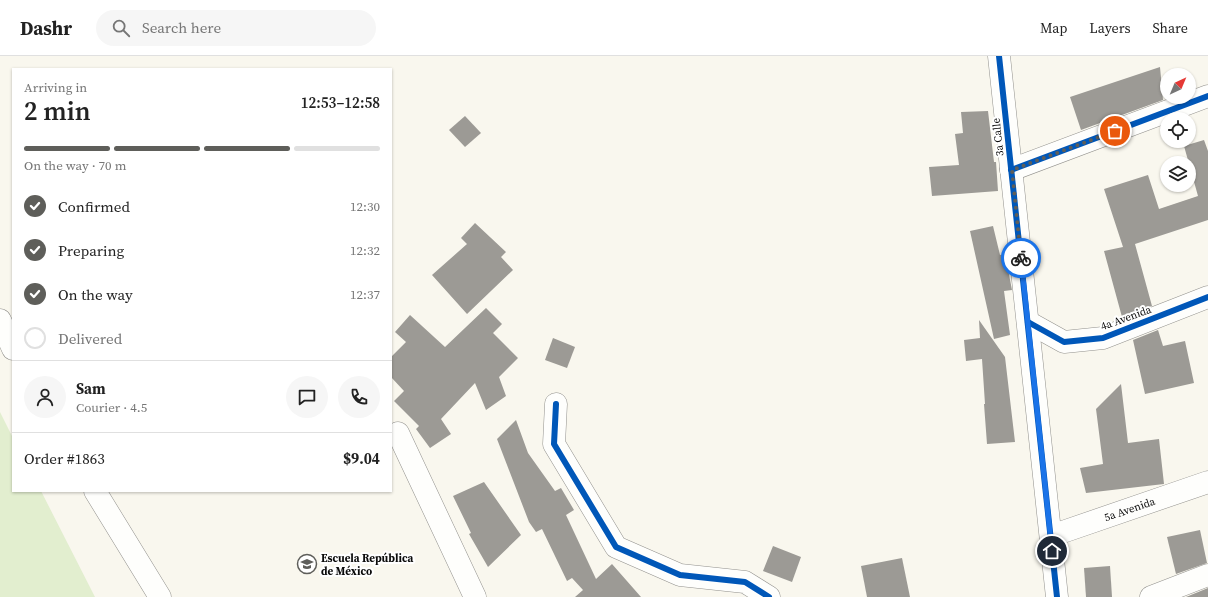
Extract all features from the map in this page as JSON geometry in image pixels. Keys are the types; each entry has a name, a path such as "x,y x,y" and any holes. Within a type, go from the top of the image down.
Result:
{"street":[{"name":"3a Calle","path":"999,56 1057,597"},
{"path":"1012,170 1208,96"},
{"name":"4a Avenida","path":"1028,322 1064,342 1103,338 1208,298"},
{"path":"0,320 12,347"},
{"path":"556,404 554,444 616,546 680,575 745,582 769,597"},
{"path":"398,433 475,597"},
{"name":"5a Avenida","path":"1051,536 1208,482"},
{"path":"96,492 160,597"},
{"path":"1151,597 1208,575"}],"green space":[{"path":"0,412 12,436 12,492 42,492 95,597 0,597"}],"building":[{"path":"1160,67 1160,101 1081,130 1070,97"},
{"path":"988,111 994,162 996,162 998,191 932,196 929,167 959,165 955,134 963,133 961,112"},
{"path":"465,116 481,133 465,147 449,130"},
{"path":"1204,140 1208,151 1208,220 1135,244 1152,306 1122,317 1104,251 1123,247 1104,189 1148,175 1159,209 1198,196 1196,189 1196,156 1187,156 1185,148 1196,148 1196,142"},
{"path":"475,223 506,252 501,257 513,270 467,314 432,275 467,244 461,238"},
{"path":"993,226 1000,255 1005,254 1012,290 1004,291 1010,335 994,339 970,231"},
{"path":"486,308 502,324 493,333 518,358 499,377 506,396 486,410 475,383 441,419 451,434 430,448 416,429 419,426 394,401 404,391 392,378 392,356 406,342 395,332 410,315 445,347"},
{"path":"979,320 1005,357 1015,442 987,444 982,359 966,361 964,340 980,338"},
{"path":"1158,330 1163,346 1185,341 1194,383 1145,394 1133,340"},
{"path":"553,338 575,347 567,368 545,360"},
{"path":"1121,384 1128,443 1159,439 1164,484 1086,493 1080,468 1103,464 1096,409"},
{"path":"516,420 528,453 555,491 561,488 574,510 566,515 596,579 612,564 641,597 575,597 583,590 572,578 567,581 542,529 536,532 529,522 497,439"},
{"path":"484,482 521,535 488,567 469,534 471,533 453,496"},
{"path":"1200,530 1207,563 1176,574 1167,537"},
{"path":"773,546 801,557 792,582 763,571"},
{"path":"902,558 910,597 867,597 861,566"},
{"path":"1110,566 1112,597 1086,597 1084,568"},
{"path":"1208,588 1208,597 1186,597"}],"cycle path":[{"path":"999,56 1057,597"},
{"path":"1011,170 1208,96"},
{"path":"1028,322 1064,342 1103,338 1208,297"},
{"path":"556,404 554,444 616,547 680,575 745,582 769,597"}],"way so far":[{"path":"1021,258 1012,170 1115,131"}],"place":[{"name":"Escuela República de México","path":"307,564"}],"route":[{"path":"1021,258 1052,551"}]}
